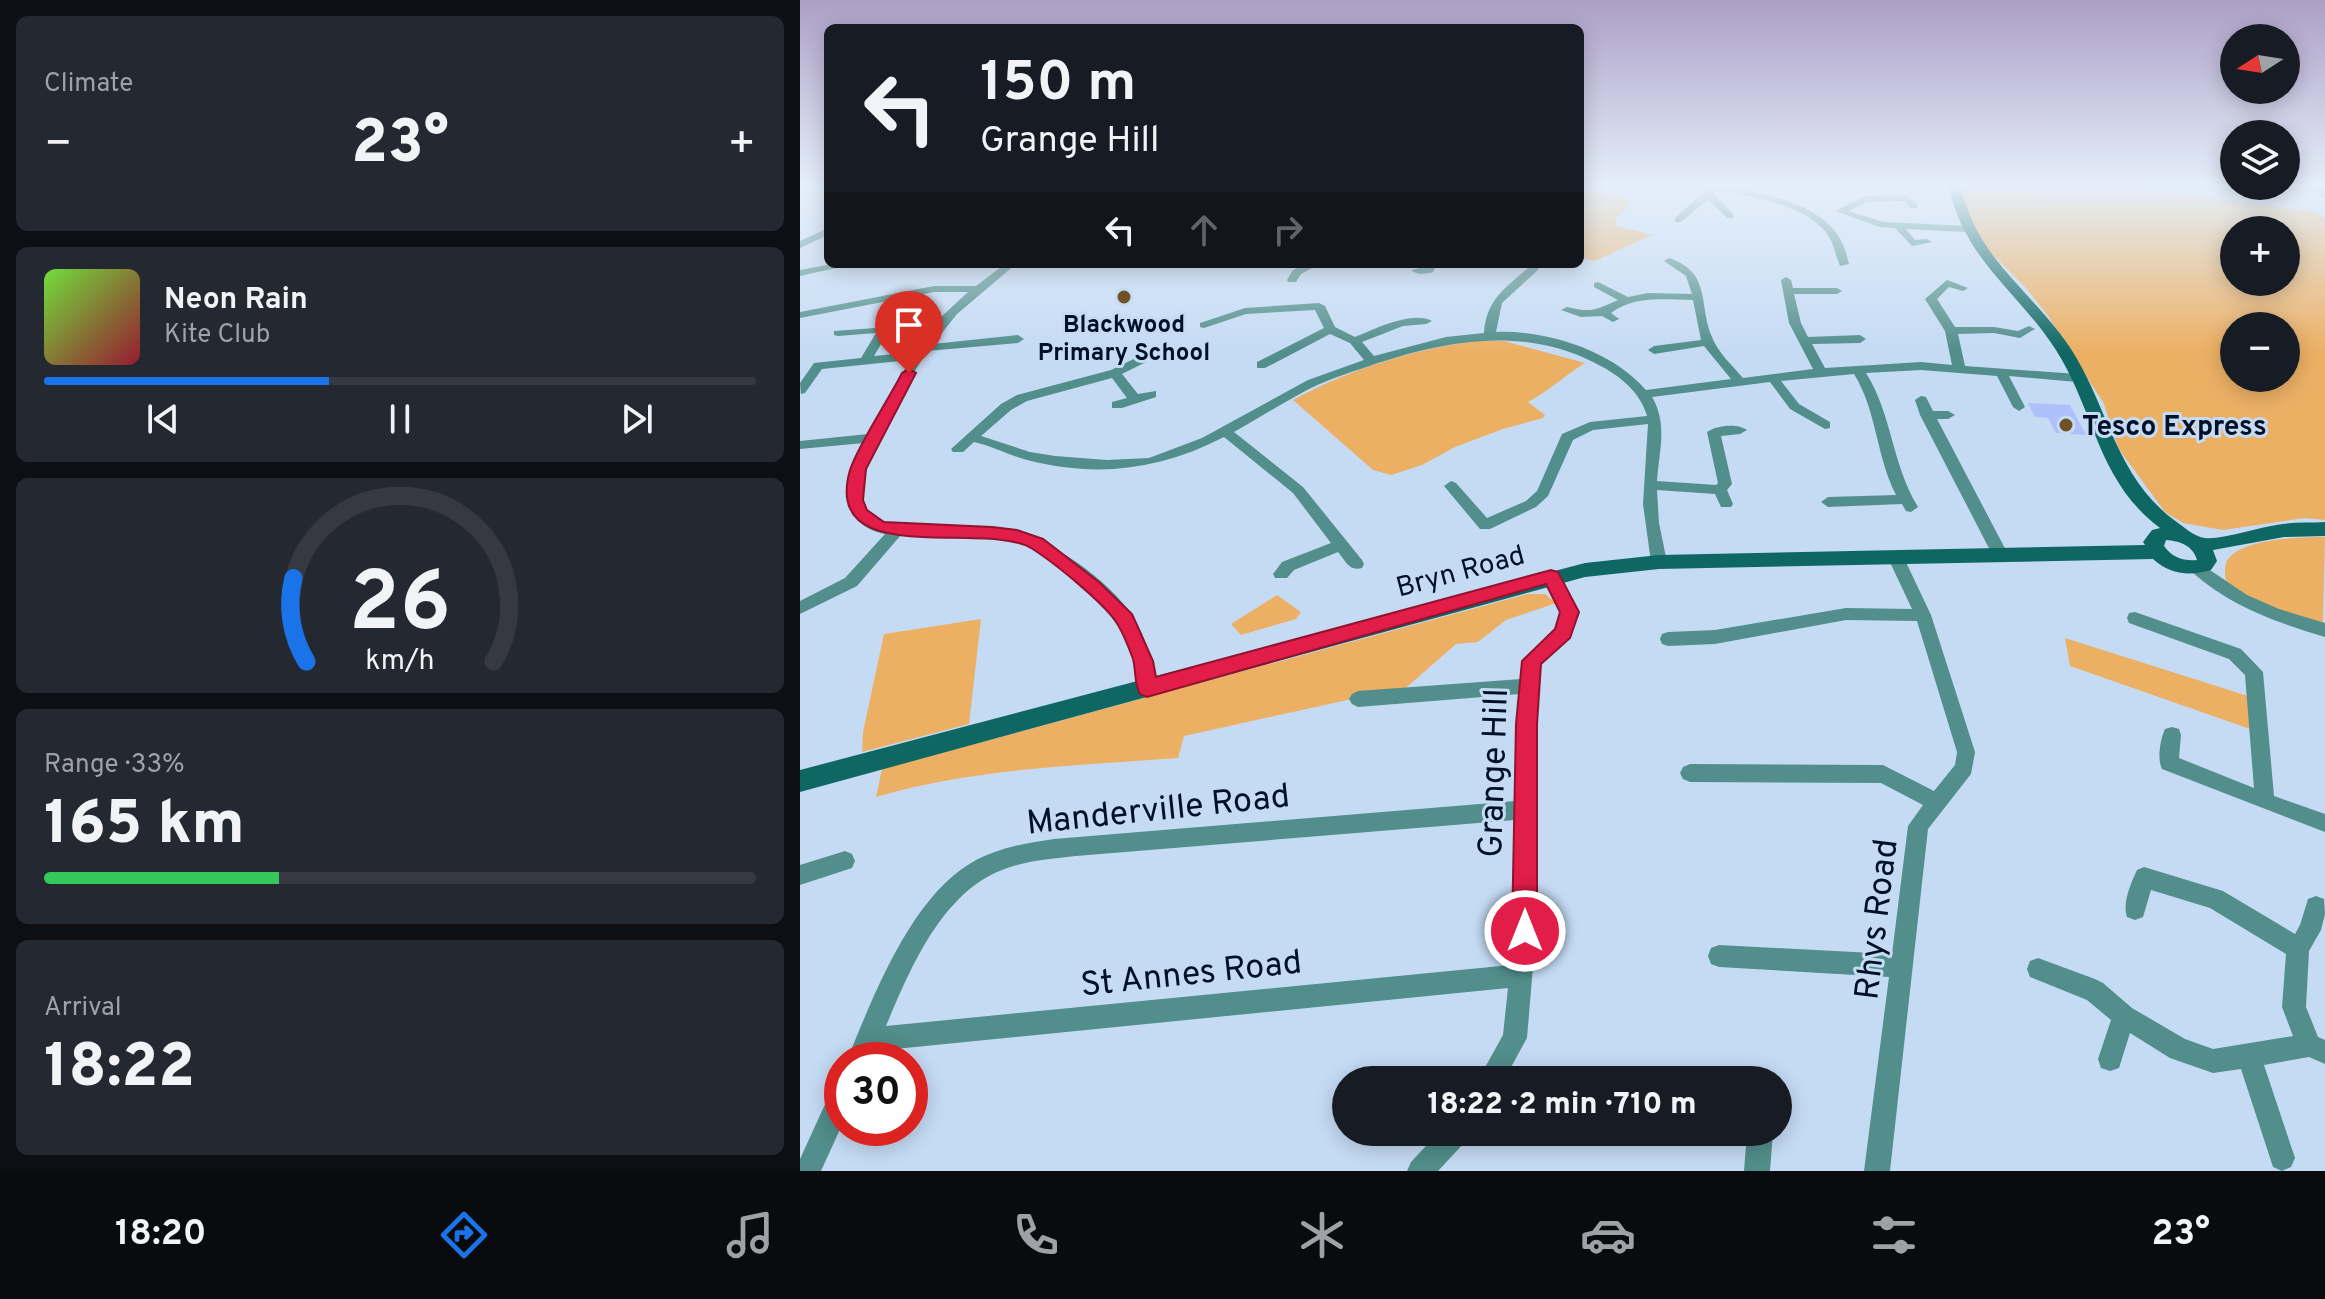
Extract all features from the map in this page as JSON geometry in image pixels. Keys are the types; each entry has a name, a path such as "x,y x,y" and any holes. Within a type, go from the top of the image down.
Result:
{"street":[{"path":"1839,242 1844,264"},
{"path":"1898,245 1927,242"},
{"path":"1975,242 2045,323 2065,352 2111,455 2147,508 2158,543 2181,567 2198,568 2235,598 2266,613 2325,630"},
{"path":"1669,261 1690,271 1708,342 1739,381"},
{"path":"800,273 827,268"},
{"path":"1006,268 946,318 922,352 858,469 855,500 869,522 897,530 992,533 1017,536 1037,544 1092,587 1125,619 1143,661 1147,688"},
{"path":"1292,280 1297,272 1306,268"},
{"path":"1416,270 1430,268"},
{"path":"1490,335 1490,312 1499,296 1534,268"},
{"path":"1959,368 1951,331 1931,299 1947,283 1963,288"},
{"path":"1598,285 1626,300"},
{"path":"1821,372 1795,323 1788,285 1832,294"},
{"path":"802,317 934,289 979,289"},
{"path":"1567,310 1609,316 1626,300 1639,297 1698,297"},
{"path":"1222,333 1207,324 1245,311 1319,306 1333,302"},
{"path":"1319,306 1330,329 1354,341 1372,361"},
{"path":"1354,341 1401,323 1426,321"},
{"path":"838,333 884,329 865,361"},
{"path":"1260,365 1330,329"},
{"path":"1951,331 1994,330 2020,335 2029,329"},
{"path":"972,438 1038,458 1121,465 1153,461 1225,431 1298,390 1372,361 1453,337 1490,335 1575,349 1603,361 1642,394 1651,406 1656,438 1650,485 1651,517 1659,562"},
{"path":"1803,341 1853,336"},
{"path":"801,390 818,366 1018,339"},
{"path":"1654,350 1708,342"},
{"path":"958,449 1006,407 1022,398 1115,373 1142,359"},
{"path":"1642,394 1821,372 1921,366 2077,378"},
{"path":"1828,502 1908,503 1892,476 1870,386 1858,370"},
{"path":"2001,372 2019,407"},
{"path":"1115,373 1135,399"},
{"path":"1773,377 1785,399 1800,413 1822,418"},
{"path":"1117,405 1152,394"},
{"path":"1921,400 2001,556"},
{"path":"1927,415 1948,415"},
{"path":"1451,486 1485,525 1531,504 1543,493 1567,437 1590,426 1653,419"},
{"path":"1719,490 1725,484 1714,432 1740,430"},
{"path":"1225,431 1261,457 1298,490 1356,564"},
{"path":"800,445 873,438"},
{"path":"1246,466 1261,457"},
{"path":"1650,485 1719,490 1726,504"},
{"path":"2147,508 2200,546 2207,561 2198,568"},
{"path":"2200,546 2284,530 2325,529"},
{"path":"800,608 851,582 897,530"},
{"name":"Bryn Road","path":"800,781 1551,576 1659,562 2001,556 2158,543 2182,536"},
{"path":"1281,574 1288,566 1342,544"},
{"name":"Rhys Road","path":"1877,1171 1918,826 1964,768 1966,752 1923,615 1896,558"},
{"name":"Grange Hill","path":"1498,1066 1515,1038 1525,931 1525,810 1532,661 1564,633 1570,612 1551,576"},
{"path":"1668,639 1715,637 1846,614 1923,615"},
{"path":"2135,618 2235,654 2254,672 2265,802"},
{"path":"1358,699 1529,686"},
{"path":"2172,735 2169,763 2325,823"},
{"path":"1690,773 1883,774 1937,802"},
{"name":"Manderville Road","path":"867,1042 900,972 937,907 977,871 1021,854 1224,833 1525,810"},
{"path":"800,875 845,861"},
{"path":"2135,909 2144,877 2215,899 2298,948"},
{"path":"2038,969 2095,991 2124,1016 2179,1049 2213,1061 2248,1054 2317,1048 2294,1007 2298,948 2310,930 2316,907"},
{"path":"1719,956 1901,966"},
{"name":"St Annes Road","path":"928,1043 1521,975"},
{"path":"2110,1059 2124,1016"},
{"path":"2248,1054 2282,1158"},
{"path":"808,1171 824,1136"},
{"path":"1420,1171 1444,1146"},
{"path":"1757,1171 1759,1146"}],"shaded area":[{"path":"1584,242 1637,242 1594,261 1584,258"},
{"path":"1980,242 2220,242 2220,296 2300,296 2300,242 2325,242 2325,520 2305,518 2223,530 2183,523 2165,512 2118,448 2104,404 2048,316 2026,288"},
{"path":"1477,341 1504,341 1585,363 1528,402 1545,415 1543,418 1455,447 1422,465 1391,475 1373,470 1293,400 1383,362 1430,349"},
{"path":"2325,537 2323,623 2262,605 2240,594 2226,580 2228,559 2251,545"},
{"path":"1528,594 1545,594 1556,603 1506,620 1478,642 1456,644 1400,693 1370,695 1184,736 1178,758 988,774 876,797 882,769"},
{"path":"1277,595 1301,612 1296,619 1241,635 1231,624"},
{"path":"981,619 969,724 862,752 863,732 884,634"},
{"path":"2065,638 2251,697 2250,729 2070,666"}],"building":[{"name":"Tesco Express","path":"2028,403 2070,405 2086,435 2056,433 2048,418 2035,417"}],"place":[{"name":"Blackwood Primary School","path":"1124,297"},
{"name":"Tesco Express","path":"2066,425"}],"route":[{"path":"909,373 858,469 855,500 860,512 869,522 881,528 992,533 1017,536 1037,544 1092,587 1125,619 1143,661 1147,688 1551,576 1570,612 1564,633 1532,661 1526,724 1525,931"}]}
